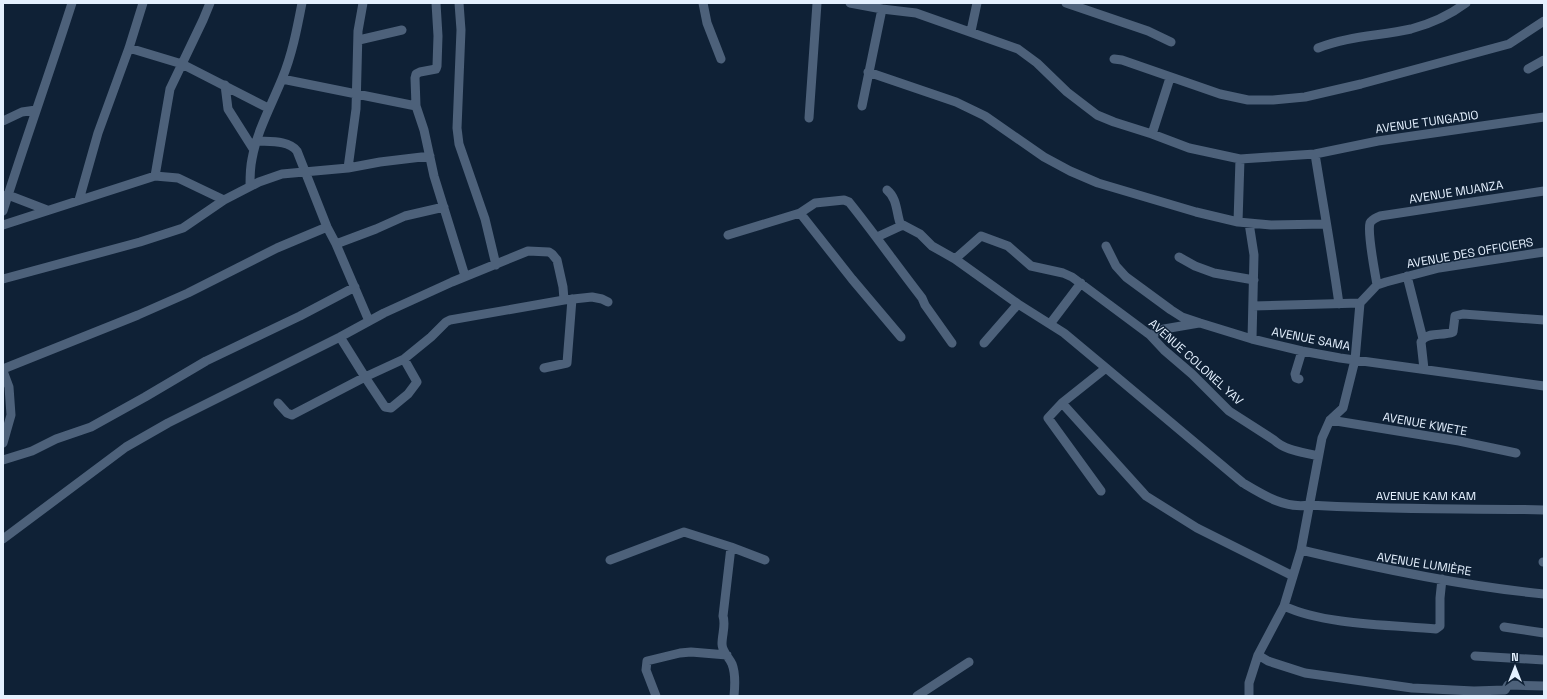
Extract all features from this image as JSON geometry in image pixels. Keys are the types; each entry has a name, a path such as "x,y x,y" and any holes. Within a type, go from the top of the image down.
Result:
{"street":[{"path":"3,211 6,195 72,3"},
{"path":"79,200 98,133 129,48 143,3"},
{"path":"155,176 170,89 210,3"},
{"path":"250,186 251,160 256,141 268,108 282,79 292,48 302,3"},
{"path":"348,168 356,109 359,21 363,3"},
{"path":"436,3 438,66 436,69 416,74 416,106 465,276"},
{"path":"459,3 461,30 457,128 466,165 485,219 496,265"},
{"path":"703,3 707,23 721,59"},
{"path":"809,118 817,3"},
{"name":"AVENUE TUNGADIO","path":"850,3 916,13 1018,50 1026,54 1067,92 1097,115 1189,148 1240,159 1315,154 1378,141 1544,117"},
{"path":"971,32 977,3"},
{"path":"1066,3 1148,32 1171,42"},
{"path":"1318,48 1343,40 1410,29 1440,18 1466,3"},
{"path":"862,106 882,9"},
{"path":"1114,59 1122,60 1170,78 1220,94 1248,100 1273,100 1305,97 1412,72 1509,44 1544,21"},
{"path":"359,40 402,30"},
{"path":"129,48 182,64 268,108"},
{"path":"1528,69 1544,60"},
{"path":"868,72 956,102 985,116 1044,157 1070,171 1098,183 1196,212 1238,222 1271,225 1326,224"},
{"path":"1152,134 1170,78"},
{"path":"282,79 416,106"},
{"path":"225,85 228,109 254,150"},
{"path":"3,121 22,112 36,110"},
{"path":"256,141 294,146 306,171 327,227 355,287 368,321"},
{"path":"1315,154 1339,304"},
{"path":"3,280 140,242 183,228 224,200 250,186 282,174 348,168 380,162 430,156"},
{"path":"1238,222 1240,159"},
{"path":"3,225 155,176 178,178 224,200"},
{"path":"877,237 901,226 895,200 888,190"},
{"name":"AVENUE MUANZA","path":"1377,285 1370,235 1370,224 1373,219 1380,216 1544,191"},
{"path":"6,195 47,210"},
{"path":"728,235 800,213 815,203 844,200 848,202 877,237 922,298 925,305 952,343"},
{"path":"336,244 376,229 404,216 444,207"},
{"path":"800,213 852,279 901,337"},
{"path":"1249,223 1254,255 1254,306 1252,339"},
{"name":"AVENUE KAM KAM","path":"901,226 905,226 920,234 932,246 955,259 1018,304 1064,333 1243,483 1265,496 1294,506 1309,505 1368,509 1544,510"},
{"path":"3,443 11,415 9,387 3,370 146,312 188,293 277,248 327,227"},
{"name":"AVENUE COLONEL YAV","path":"955,259 981,236 1008,246 1031,266 1063,273 1081,283 1150,335 1229,411 1274,440 1280,446 1318,456"},
{"name":"AVENUE SAMA","path":"1106,246 1116,266 1126,277 1182,317 1200,323 1252,339 1302,351 1544,386"},
{"path":"3,539 126,447 168,423 340,337 368,321 465,276 496,265 528,251 549,252 555,257 563,287 568,299 568,362 544,368"},
{"name":"AVENUE DES OFFICIERS","path":"1377,285 1439,268 1544,252"},
{"path":"1179,257 1195,266 1214,273 1254,280"},
{"path":"1407,276 1423,339 1421,342 1424,369"},
{"path":"1050,324 1081,283"},
{"path":"1249,696 1250,683 1258,655 1284,606 1301,550 1318,456 1325,429 1330,420 1343,408 1356,360 1360,303 1377,285"},
{"path":"3,460 32,451 56,439 91,427 145,398 206,361 300,316 355,287"},
{"path":"278,403 287,413 292,415 365,377 404,359 450,320 568,299 599,298 608,302"},
{"path":"1254,306 1360,303"},
{"path":"984,343 1018,304"},
{"path":"1423,339 1431,335 1453,332 1456,316 1463,314 1544,320"},
{"path":"1150,335 1164,329 1200,323"},
{"path":"340,337 385,407 391,408 408,394 418,382 404,359"},
{"path":"1299,379 1296,378 1295,374 1302,351"},
{"path":"1101,491 1048,418 1062,403 1106,368"},
{"path":"1062,403 1146,496 1197,528 1293,576"},
{"name":"AVENUE KWETE","path":"1330,420 1516,453"},
{"path":"610,560 684,532 765,560"},
{"path":"731,547 723,616 724,623 722,645 732,664 735,676 734,696"},
{"name":"AVENUE LUMIÈRE","path":"1301,550 1372,567 1502,589 1544,594"},
{"path":"1284,606 1296,612 1317,617 1352,622 1436,629 1440,626 1442,579"},
{"path":"1504,627 1544,633"},
{"path":"656,696 646,670 647,661 670,655 691,652 727,655"},
{"path":"1258,655 1268,661 1305,673 1412,688 1474,691 1505,690 1508,685 1544,686"},
{"path":"1475,656 1544,660"},
{"path":"918,696 969,662"}]}
